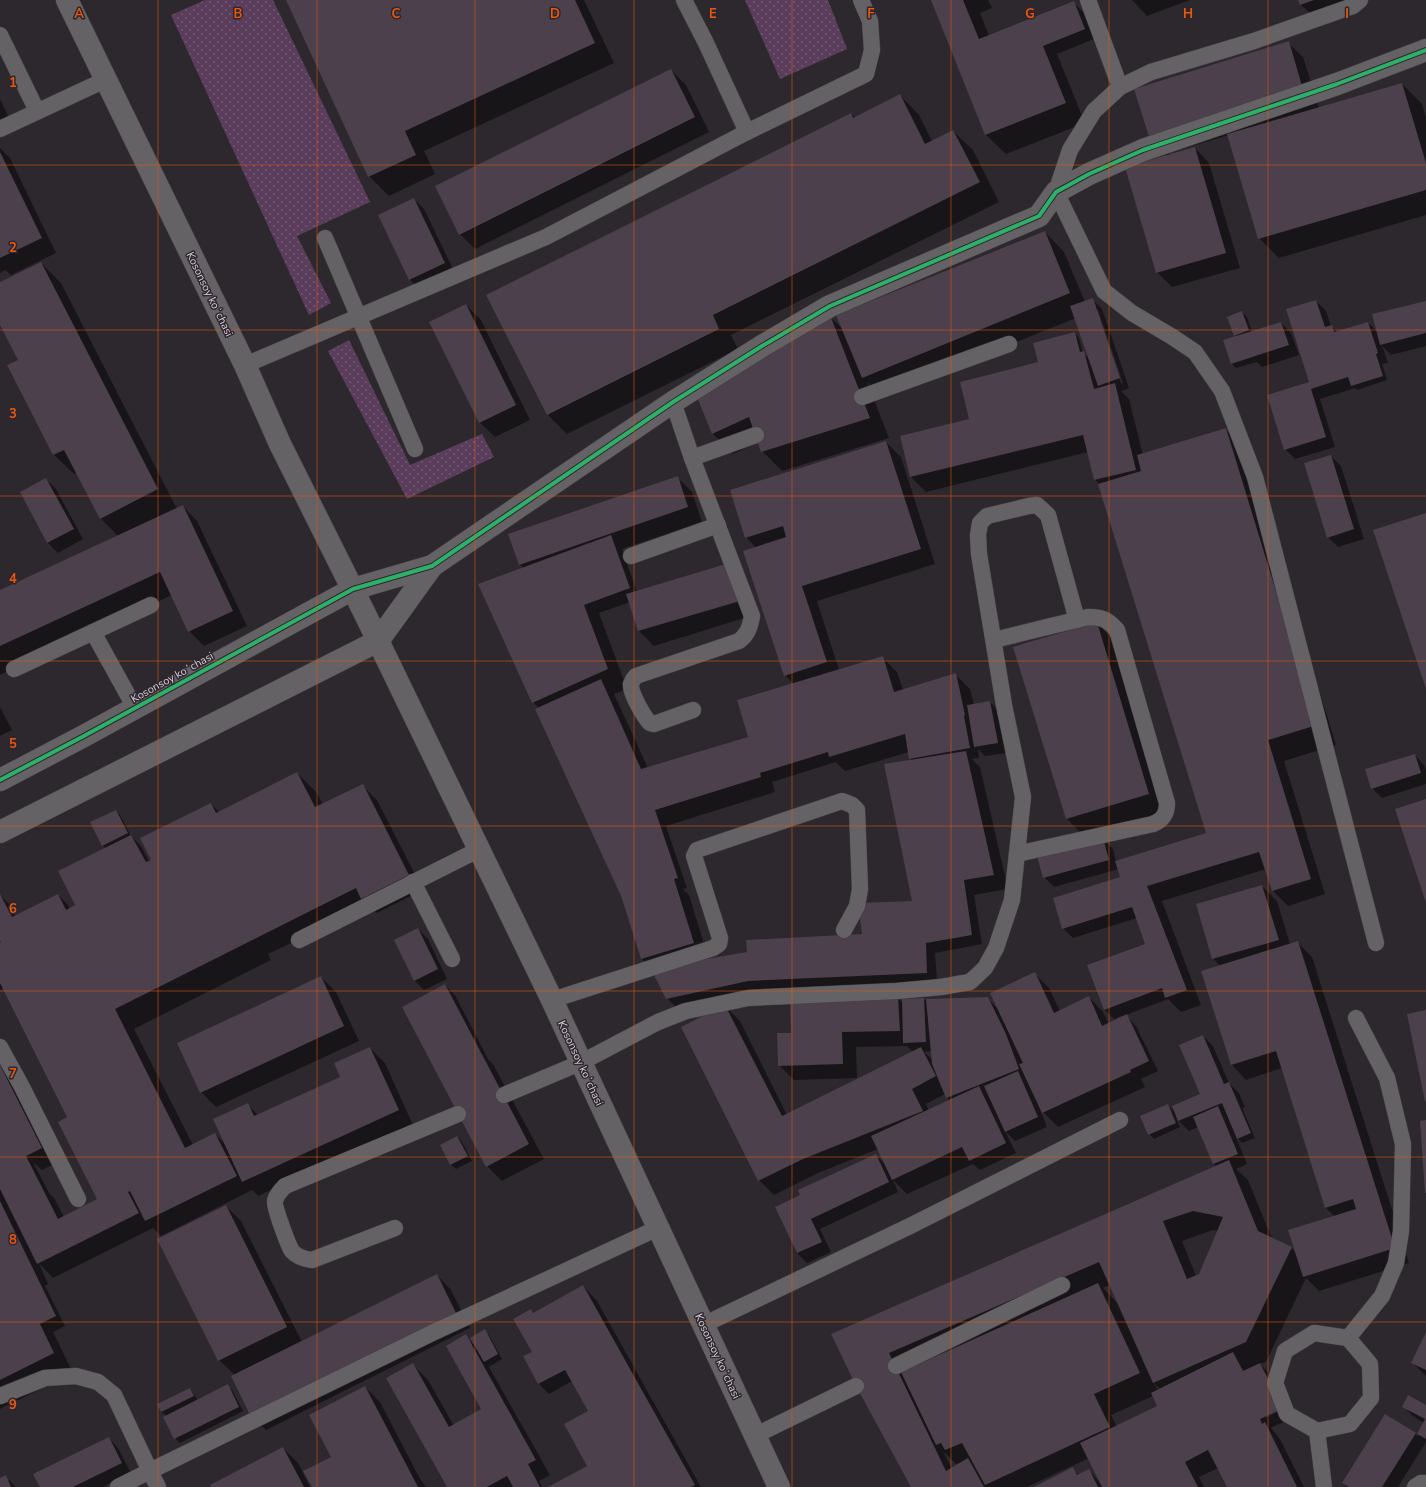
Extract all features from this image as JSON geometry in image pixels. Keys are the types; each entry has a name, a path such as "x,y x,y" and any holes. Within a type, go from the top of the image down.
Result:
{"street":[{"name":"Kosonsoy koʻchasi","path":"67,0 244,365 280,444 353,589 478,850 552,1000 580,1063 779,1487"},
{"path":"353,589 432,566 673,402 762,346 830,306 1039,216 1056,192 1089,174 1143,150 1337,84 1426,50"},
{"path":"0,832 378,641 432,566"},
{"name":"Kosonsoy koʻchasi","path":"0,780 353,589"}],"lane":[{"path":"684,0 706,43 747,132"},
{"path":"244,365 546,237 747,132 866,74 872,50 870,21 861,0"},
{"path":"1088,0 1120,87"},
{"path":"1360,0 1354,6 1254,41 1151,72 1120,87 1094,111 1074,143 1070,150 1056,192 1104,291 1132,313 1195,352 1222,391 1255,477 1376,943"},
{"path":"0,34 37,112"},
{"path":"0,129 105,80"},
{"path":"325,238 415,449"},
{"path":"862,397 1009,344"},
{"path":"673,402 692,458 752,616 747,632 739,641 636,676 631,685 633,692 650,723 654,724 693,710"},
{"path":"692,458 756,435"},
{"path":"504,1095 580,1063 658,1022 686,1011 748,998 897,991 941,987 970,982 984,968 996,948 1012,900 1023,797 1004,705 979,554 978,536 980,523 987,516 1029,506 1037,506 1043,509 1048,515 1077,620"},
{"path":"631,556 718,525"},
{"path":"14,669 151,605"},
{"path":"994,640 1088,617 1099,617 1109,621 1117,630 1167,803 1165,816 1160,821 1153,824 1017,854"},
{"path":"94,632 135,708"},
{"path":"552,1000 713,948 719,944 720,938 694,856 697,850 842,801 852,805 857,810 860,889 856,906 844,930"},
{"path":"299,940 478,850"},
{"path":"413,882 452,959"},
{"path":"1348,1338 1382,1296 1396,1263 1401,1231 1402,1144 1387,1078 1356,1018"},
{"path":"0,1047 22,1087 78,1199"},
{"path":"395,1228 312,1260 305,1259 299,1257 292,1251 275,1210 274,1202 277,1194 285,1186 458,1114"},
{"path":"703,1326 910,1226 1120,1120"},
{"path":"118,1487 432,1333 658,1228"},
{"path":"896,1366 1062,1285"},
{"path":"1314,1333 1348,1338 1370,1364 1371,1398 1350,1424 1317,1431 1287,1414 1275,1383 1285,1351 1314,1333"},
{"path":"0,1396 45,1378 76,1376 98,1382 114,1395 158,1487"},
{"path":"754,1436 856,1386"},
{"path":"1317,1431 1324,1487"},
{"path":"1415,1487 1421,1483 1426,1483"}],"shaded area":[{"path":"205,0 273,0 370,202 297,236 331,303 309,315 171,15"},
{"path":"745,0 828,0 847,49 780,79"},
{"path":"349,340 410,465 482,434 494,457 407,499 328,351"}],"building":[{"path":"286,0 575,0 595,43 405,131 416,155 368,177"},
{"path":"931,0 963,0 979,39 1074,1 1085,29 1043,46 1066,103 985,135"},
{"path":"1298,0 1314,0 1300,5"},
{"path":"1289,41 1304,93 1150,140 1134,89"},
{"path":"671,69 695,117 459,235 435,186"},
{"path":"1402,83 1426,163 1426,190 1258,239 1227,134"},
{"path":"900,94 925,144 953,130 980,182 713,315 719,329 547,415 486,295 851,113 853,118"},
{"path":"1195,147 1226,253 1156,273 1125,167"},
{"path":"0,152 42,238 0,258"},
{"path":"414,198 445,263 409,280 378,215"},
{"path":"1045,231 1070,293 862,378 836,315"},
{"path":"41,262 158,489 100,519 64,450 53,455 7,365 18,360 0,325 0,282"},
{"path":"1093,298 1120,378 1098,386 1070,306"},
{"path":"1316,300 1325,327 1332,325 1334,332 1368,322 1378,353 1376,354 1383,376 1351,386 1348,377 1311,389 1326,437 1284,450 1267,395 1309,382 1286,309"},
{"path":"1426,301 1426,333 1380,345 1372,314"},
{"path":"466,304 516,405 479,423 429,322"},
{"path":"1242,311 1249,330 1234,336 1227,317"},
{"path":"830,315 870,418 761,452 749,417 712,434 697,397"},
{"path":"1281,322 1289,345 1231,364 1223,340"},
{"path":"1075,332 1080,352 1084,351 1094,389 1115,383 1136,470 1094,480 1083,435 910,477 900,436 969,419 960,382 1038,362 1033,343"},
{"path":"1226,428 1317,725 1268,740 1311,879 1272,891 1259,852 1147,886 1187,990 1165,998 1162,988 1104,1010 1087,965 1145,944 1132,907 1062,929 1053,898 1120,877 1115,861 1206,833 1098,484 1141,471 1137,455"},
{"path":"886,441 921,549 802,586 827,662 784,676 743,551 786,537 783,526 745,538 730,490"},
{"path":"1331,455 1354,529 1327,538 1304,463"},
{"path":"678,476 688,507 519,565 508,534"},
{"path":"46,478 74,529 47,543 20,492"},
{"path":"183,505 233,611 188,632 160,572 0,646 0,590"},
{"path":"1426,513 1426,689 1373,530"},
{"path":"611,535 630,588 584,605 608,669 532,703 478,584"},
{"path":"729,563 740,601 638,631 626,594"},
{"path":"1097,622 1149,794 1066,819 1013,647"},
{"path":"883,656 894,692 956,673 970,748 909,759 905,734 829,757 828,752 760,773 761,777 655,810 678,878 674,879 694,943 641,959 621,896 535,709 601,679 641,769 748,737 737,700"},
{"path":"990,701 998,743 974,747 967,705"},
{"path":"966,751 994,875 964,880 972,935 926,943 927,973 748,981 666,999 654,975 700,960 747,952 746,940 862,934 858,903 912,901 884,764"},
{"path":"1415,754 1421,773 1371,789 1365,769"},
{"path":"297,772 315,807 363,784 409,875 361,899 356,888 115,1009 185,1148 215,1133 237,1176 145,1221 130,1191 128,1192 139,1213 37,1264 0,1189 0,1065 42,1148 26,1156 58,1219 97,1199 58,1122 67,1117 0,983 0,894 12,917 58,894 66,910 75,905 58,871 131,835 146,862 151,860 140,838 211,803 216,813"},
{"path":"1426,799 1426,903 1395,809"},
{"path":"116,810 128,833 102,846 90,822"},
{"path":"1103,838 1109,860 1043,878 1037,856"},
{"path":"1262,885 1279,940 1212,959 1196,904"},
{"path":"418,928 438,969 414,981 394,940"},
{"path":"1298,941 1395,1248 1303,1277 1288,1230 1356,1209 1353,1199 1325,1208 1276,1051 1231,1065 1201,971"},
{"path":"1035,972 1054,1013 1089,996 1102,1026 1127,1014 1149,1061 1130,1070 1131,1072 1042,1113 1019,1064 1023,1063 990,993"},
{"path":"321,976 344,1026 200,1093 177,1043"},
{"path":"445,984 529,1144 486,1167 402,1007"},
{"path":"898,997 900,1031 842,1032 843,1064 778,1066 777,1033 791,1033 790,1000"},
{"path":"988,997 1006,1034 1019,1069 946,1098 932,1064 926,999"},
{"path":"924,998 926,1042 903,1043 902,999"},
{"path":"725,1005 782,1116 921,1047 936,1076 912,1089 923,1111 803,1159 758,1181 681,1027"},
{"path":"1426,1010 1426,1101 1425,1102 1407,1014"},
{"path":"1203,1035 1224,1084 1229,1082 1251,1133 1237,1139 1222,1103 1178,1121 1172,1106 1200,1094 1179,1045"},
{"path":"370,1047 399,1110 242,1182 213,1119 248,1103 254,1116 340,1077 334,1063"},
{"path":"1018,1071 1038,1117 1005,1132 984,1086"},
{"path":"979,1086 1006,1143 969,1161 962,1147 892,1180 871,1136"},
{"path":"1168,1104 1176,1123 1148,1135 1140,1116"},
{"path":"1218,1106 1238,1154 1213,1164 1193,1117"},
{"path":"1426,1120 1426,1193 1425,1193 1420,1121"},
{"path":"457,1136 468,1156 450,1165 440,1145"},
{"path":"876,1154 889,1182 811,1219 822,1242 797,1253 775,1207 800,1195 798,1190"},
{"path":"1229,1160 1258,1231 1292,1247 1246,1342 1153,1383 1099,1262 889,1353 946,1471 968,1458 984,1487 911,1487 856,1386 831,1334","holes":["1193,1211 1223,1217 1199,1274 1187,1279 1163,1221"]},
{"path":"0,1201 56,1316 40,1324 54,1353 0,1380"},
{"path":"226,1205 287,1327 218,1361 157,1239"},
{"path":"437,1274 456,1313 250,1415 231,1376"},
{"path":"1098,1283 1140,1373 1094,1394 1110,1427 985,1485 962,1443 945,1450 941,1443 936,1445 901,1372"},
{"path":"583,1285 695,1485 691,1487 548,1487 587,1466 564,1424 588,1411 565,1370 538,1384 523,1356 532,1352 513,1319 531,1309 533,1313"},
{"path":"485,1329 498,1354 484,1362 470,1338"},
{"path":"1426,1332 1426,1370 1411,1363"},
{"path":"466,1334 536,1460 528,1464 540,1487 513,1487 507,1476 487,1487 447,1487 386,1378 413,1363 449,1427 481,1409 446,1346"},
{"path":"1233,1352 1243,1371 1260,1363 1283,1408 1260,1419 1262,1424 1265,1422 1297,1487 1227,1487 1208,1450 1185,1462 1198,1487 1102,1487 1080,1443 1157,1406 1151,1393"},
{"path":"228,1384 239,1407 174,1439 163,1417"},
{"path":"365,1386 418,1487 312,1487 303,1471 331,1457 309,1415"},
{"path":"190,1388 194,1396 161,1412 157,1404"},
{"path":"1408,1395 1426,1405 1426,1439 1417,1434 1425,1419 1402,1407"},
{"path":"1385,1414 1416,1433 1382,1487 1349,1487 1342,1483"},
{"path":"109,1437 122,1463 73,1487 40,1487 33,1474"},
{"path":"283,1447 304,1487 211,1487 210,1485"},
{"path":"1073,1467 1077,1475 1089,1469 1098,1487 1034,1487"},
{"path":"6,1475 11,1487 0,1487 0,1478"}],"cycle path":[{"path":"0,780 82,737 353,589 432,566 673,402 762,346 830,306 1039,216 1056,192 1089,174 1143,150 1337,84 1426,50"}]}
